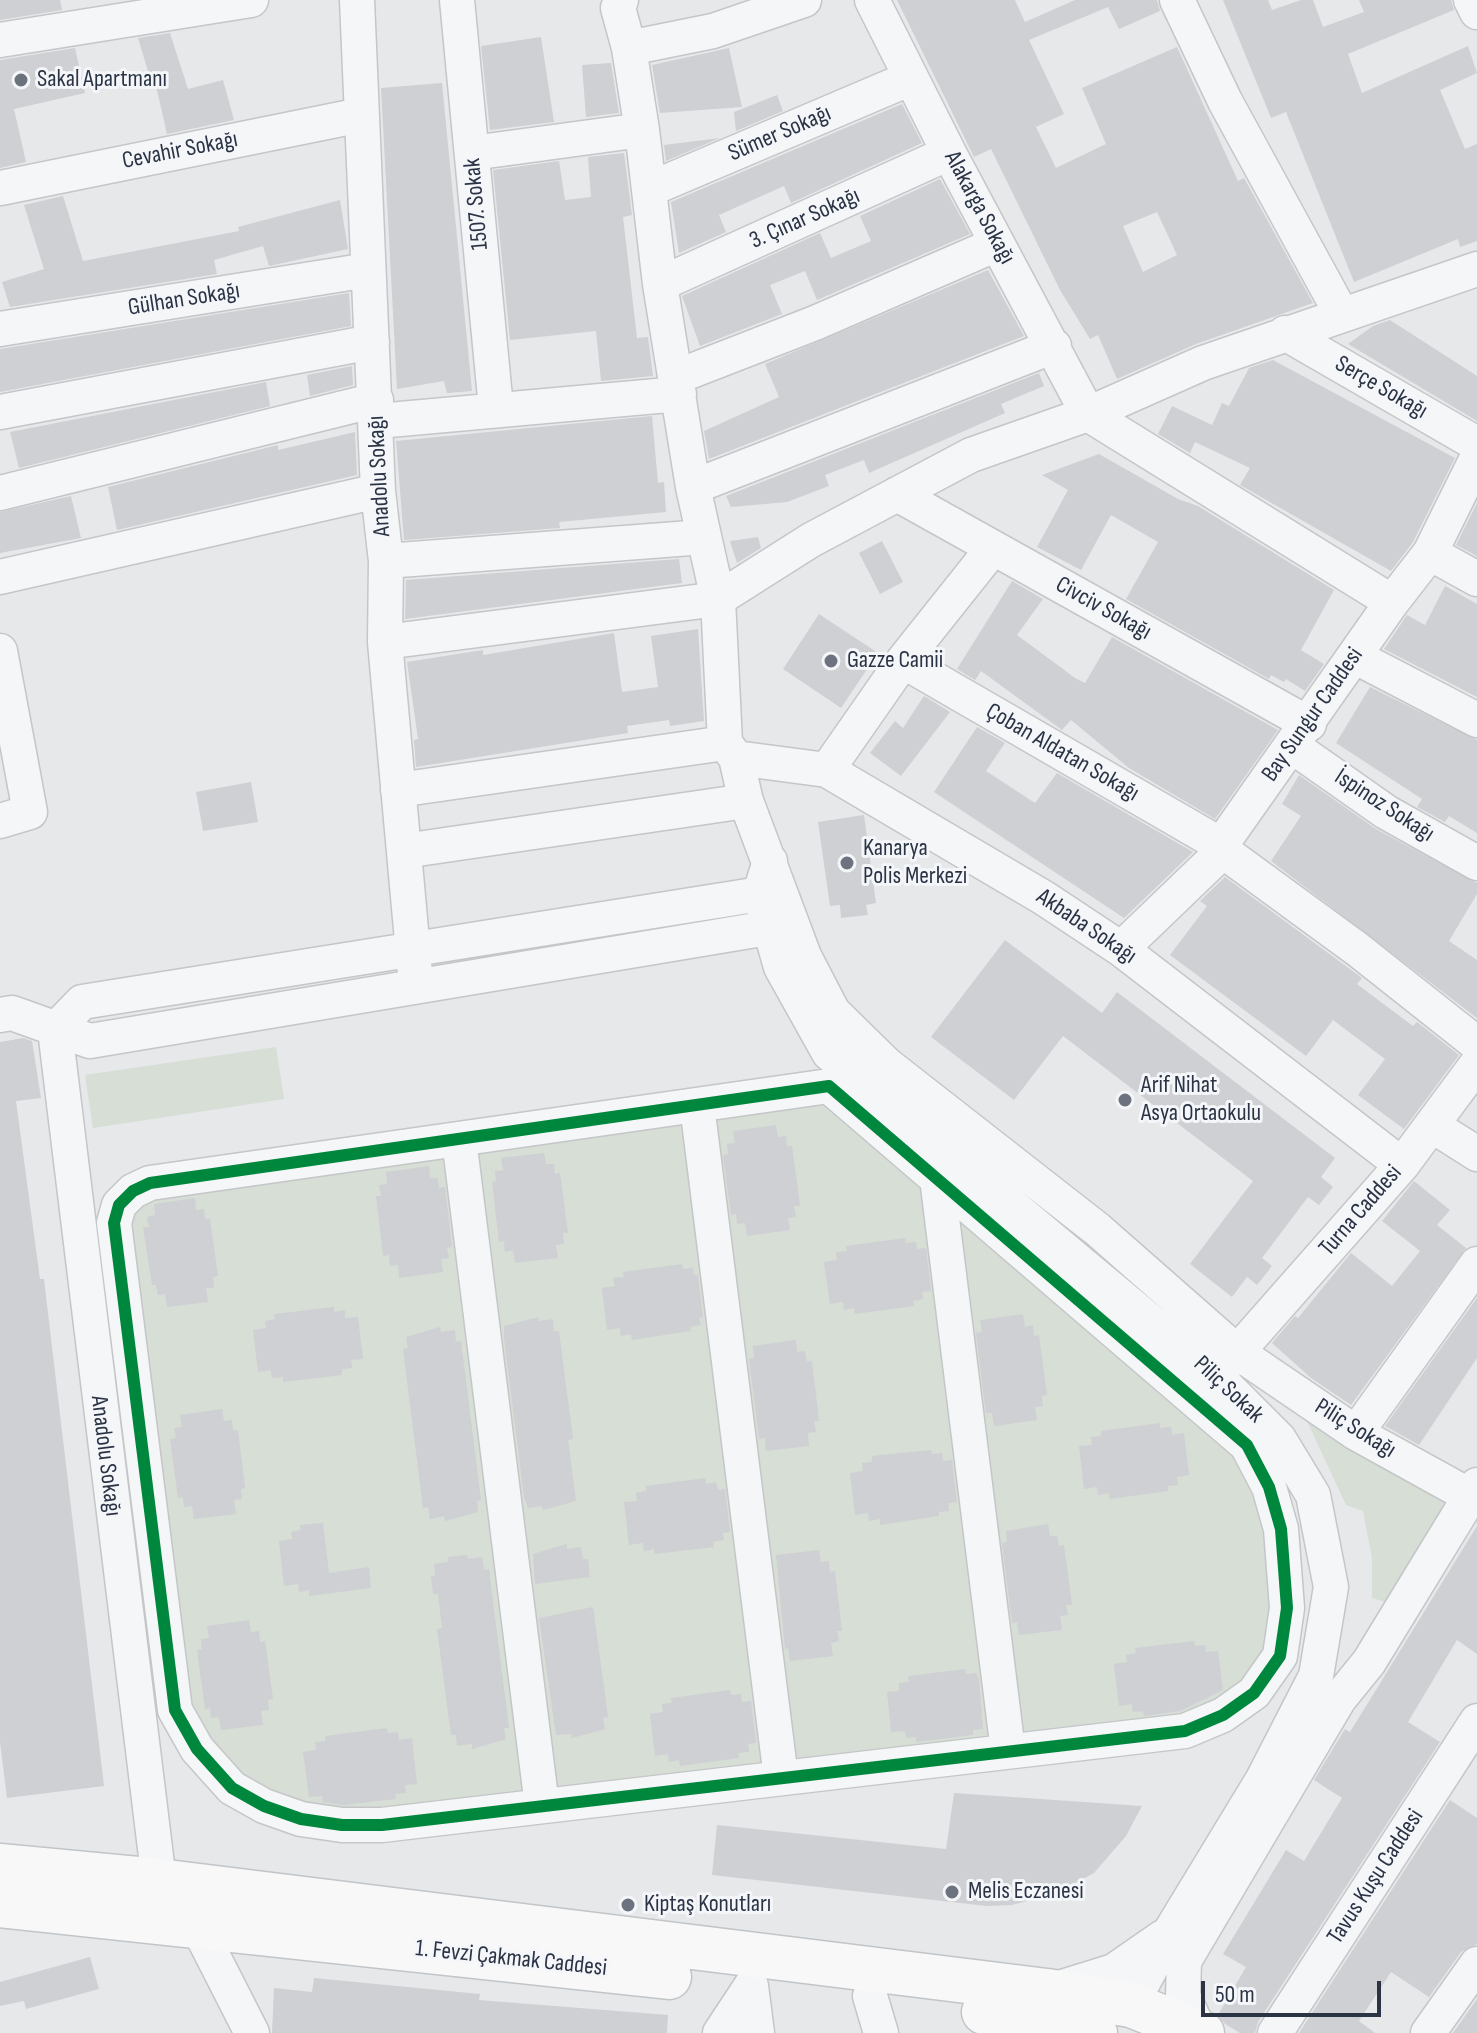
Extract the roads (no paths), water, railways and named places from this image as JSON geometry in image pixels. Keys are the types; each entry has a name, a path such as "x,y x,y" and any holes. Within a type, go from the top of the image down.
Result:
{"main road":[{"path":"0,1866 215,1914 368,1908 1034,2014 1201,2032"},
{"path":"0,1905 155,1900"},
{"name":"1. Fevzi Çakmak Caddesi","path":"215,1914 751,1986 876,2015 1034,2014"},
{"path":"1034,2014 1095,2033"}],"street":[{"path":"0,40 251,0"},
{"name":"Anadolu Sokağı","path":"357,0 377,410 378,491 386,561 385,642 416,985"},
{"name":"1507. Sokak","path":"457,0 496,408"},
{"name":"Piliç Sokak","path":"621,0 618,8 629,48 642,130 660,284 693,487 718,599 731,750 781,926 833,1012 886,1064 1097,1229 1226,1364 1279,1439 1313,1495 1331,1587 1316,1676 1248,1827 1170,1932 1129,2024"},
{"path":"629,48 713,31 804,0"},
{"name":"Alakarga Sokağı","path":"872,0 949,153 1088,414"},
{"path":"1177,0 1225,101 1342,315"},
{"path":"1471,0 1477,12"},
{"name":"Sümer Sokağı","path":"650,189 911,78"},
{"name":"Cevahir Sokağı","path":"0,188 361,115"},
{"path":"472,153 642,130"},
{"name":"3. Çınar Sokağı","path":"660,284 949,153"},
{"path":"0,493 377,410 496,408 678,386 997,244"},
{"name":"Gülhan Sokağı","path":"0,329 368,270"},
{"path":"385,642 718,599 811,540 971,455 1088,414 1203,363 1285,333 1471,278"},
{"name":"Serçe Sokağı","path":"1285,333 1477,444"},
{"path":"0,412 372,342"},
{"path":"693,487 1054,346"},
{"path":"1088,414 1392,602"},
{"name":"Bay Sungur Caddesi","path":"1121,949 1222,848 1392,602 1430,553 1477,458"},
{"path":"0,577 378,491"},
{"name":"Civciv Sokağı","path":"897,494 993,548 1300,735"},
{"path":"386,561 704,537"},
{"path":"827,770 903,661 993,548"},
{"path":"1430,553 1477,579"},
{"path":"0,651 30,812 0,821"},
{"path":"1354,656 1477,720"},
{"name":"Çoban Aldatan Sokağı","path":"903,661 1222,848 1477,1044"},
{"name":"İspinoz Sokağı","path":"1300,735 1386,812 1477,863"},
{"name":"Akbaba Sokağı","path":"398,790 731,750 827,770 1044,898 1121,949 1402,1165"},
{"path":"404,851 746,801"},
{"path":"55,1030 82,1002 413,951 770,882"},
{"path":"0,1015 12,1013 90,1041 781,926"},
{"name":"Anadolu Sokağı","path":"55,1030 155,1900"},
{"name":"Turna Caddesi","path":"1226,1364 1402,1165 1477,1064"},
{"path":"829,1086 1247,1445 1269,1487 1281,1529 1287,1608 1280,1656 1254,1693 1223,1715 1185,1731 382,1825 342,1825 301,1819 264,1806 232,1788 197,1749 175,1710 114,1223 119,1205 133,1191 150,1183 697,1105 829,1086"},
{"path":"697,1105 781,1778"},
{"path":"1433,1126 1477,1154"},
{"path":"459,1139 542,1806"},
{"path":"937,1178 1008,1751"},
{"path":"1356,1433 1477,1264"},
{"name":"Piliç Sokağı","path":"1226,1364 1475,1493"},
{"path":"1201,2032 1183,1996 1184,1961 1248,1827 1369,1662 1475,1493"},
{"path":"1284,1557 1326,1552"},
{"name":"Tavus Kuşu Caddesi","path":"1275,2033 1477,1721"},
{"path":"215,1914 252,2033"},
{"path":"1034,2014 1114,1971 1170,1932"},
{"path":"1428,2033 1477,1964"},
{"path":"720,2033 751,1986"},
{"path":"751,1986 757,2033"}],"place":[{"name":"Sakal Apartmanı","path":"21,80"},
{"name":"Gazze Camii","path":"831,661"},
{"name":"Kanarya Polis Merkezi","path":"847,863"},
{"name":"Arif Nihat Asya Ortaokulu","path":"1125,1100"},
{"name":"Melis Eczanesi","path":"952,1892"},
{"name":"Kiptaş Konutları","path":"628,1905"}]}
